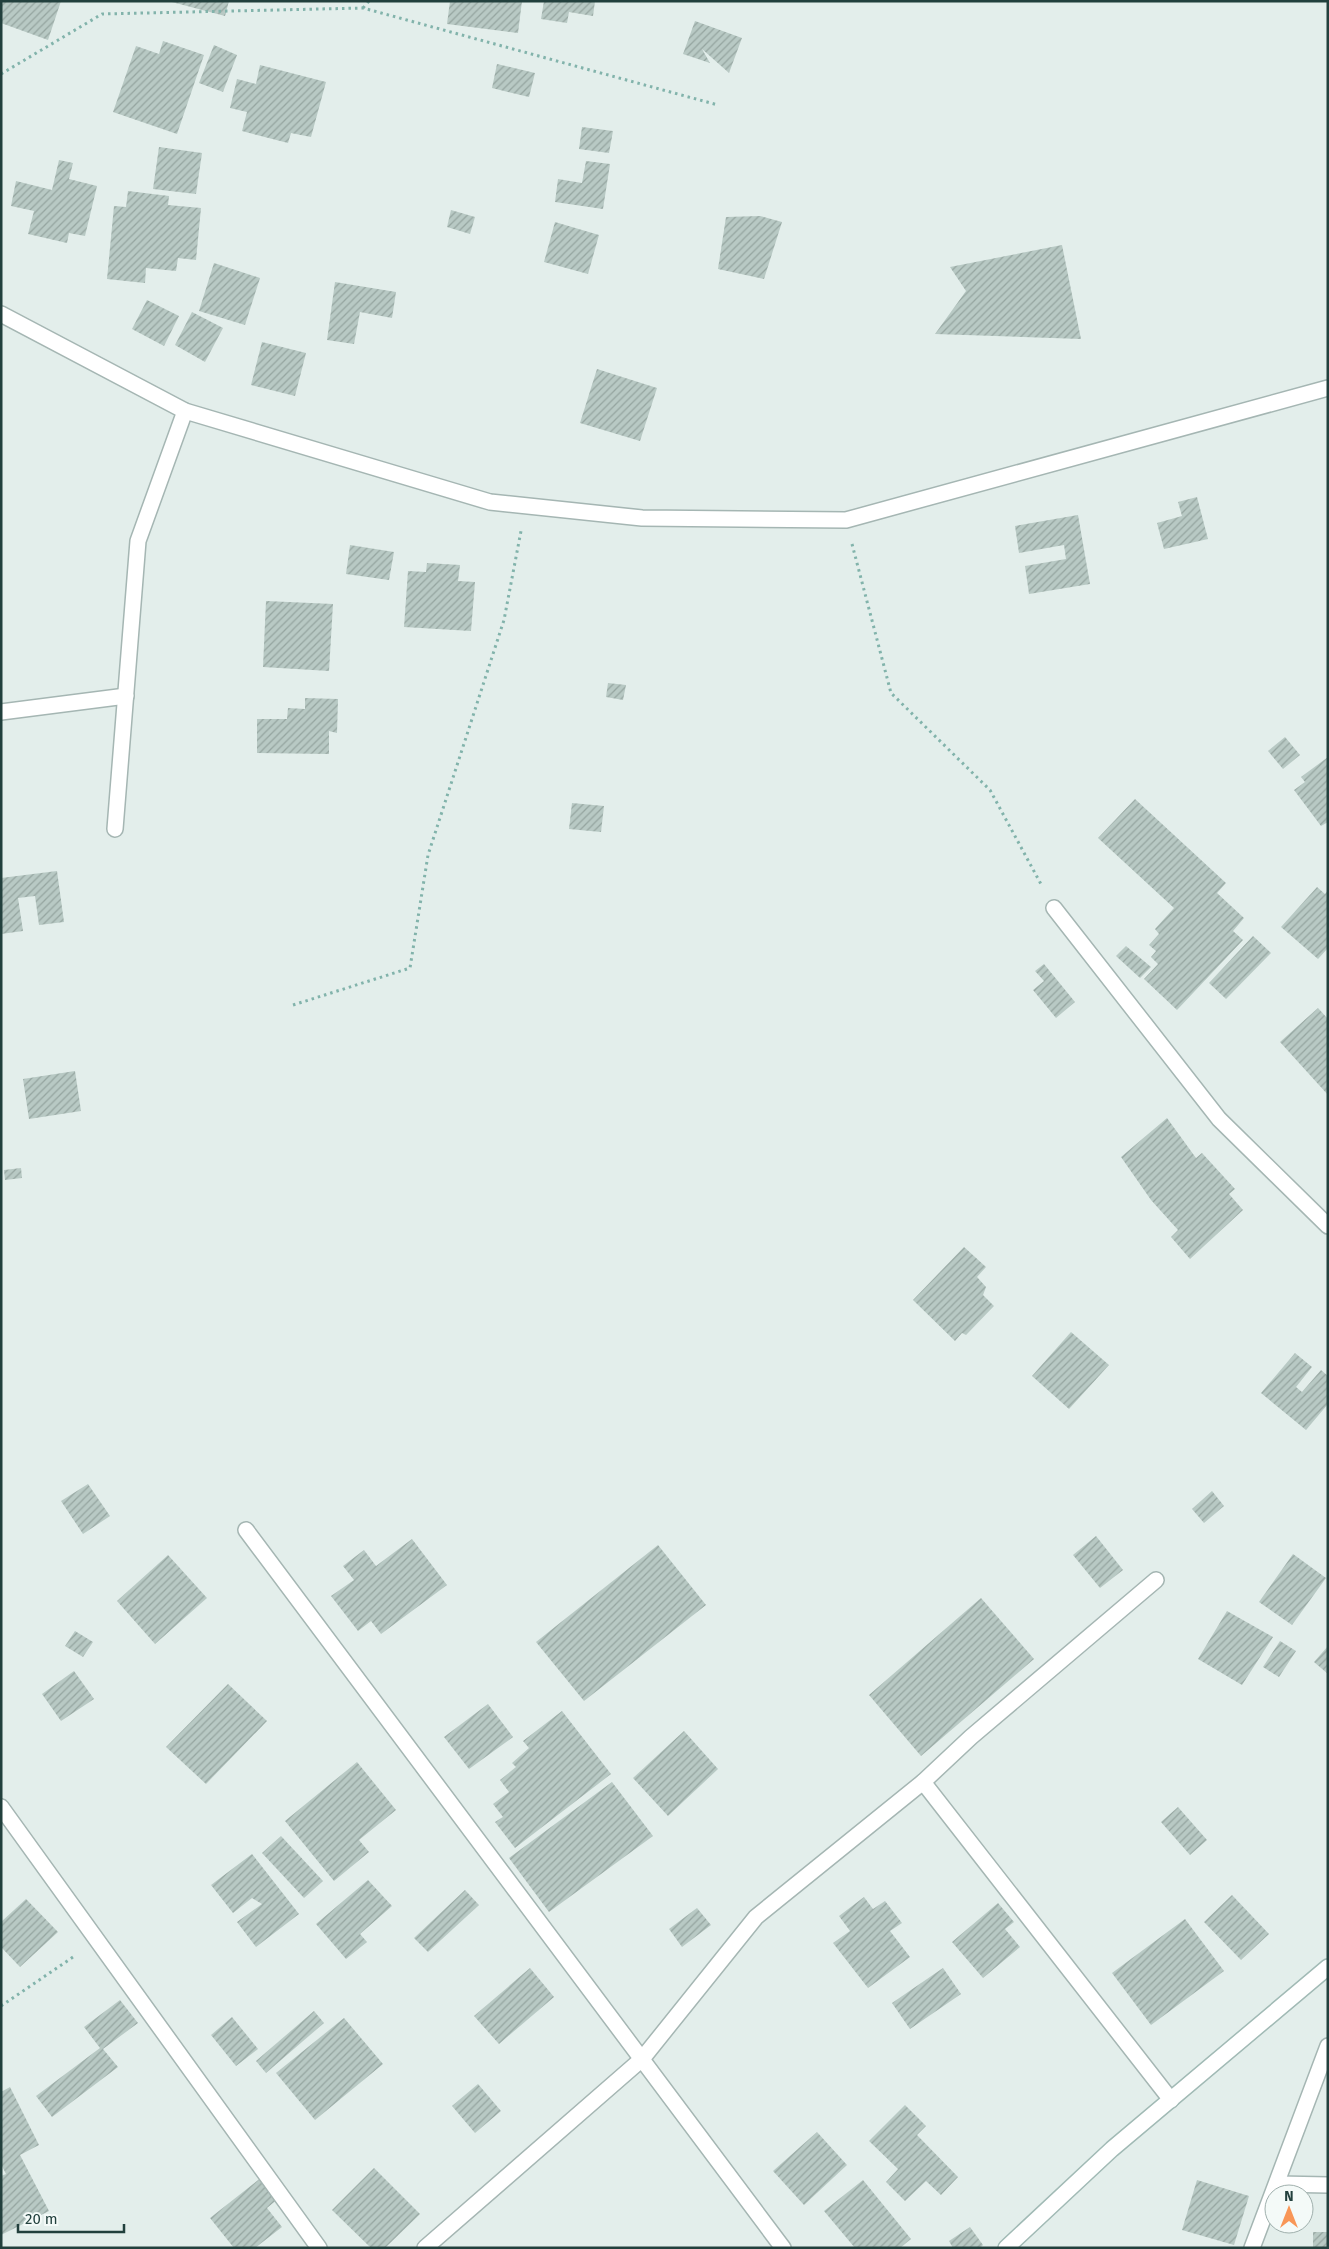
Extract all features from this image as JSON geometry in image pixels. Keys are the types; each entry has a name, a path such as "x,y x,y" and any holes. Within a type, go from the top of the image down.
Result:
{"street":[{"path":"1,314 185,411 490,502 642,518 846,520 1328,388"},
{"path":"115,829 138,540 185,411"},
{"path":"1,712 126,696"},
{"path":"1054,908 1218,1119 1328,1226"},
{"path":"246,1530 783,2248"},
{"path":"425,2248 642,2059 756,1917 923,1782 971,1737 1156,1580"},
{"path":"923,1782 1171,2100"},
{"path":"1,1807 319,2248"},
{"path":"1006,2248 1112,2149 1328,1968"},
{"path":"1278,2184 1328,2046"},
{"path":"1314,2185 1328,2185"},
{"path":"1252,2248 1264,2218"}],"path":[{"path":"363,8 369,1"},
{"path":"1,74 102,14 363,8 718,105"},
{"path":"293,1005 410,968 428,855 504,620 526,506"},
{"path":"846,520 891,693 990,790 1054,908"},
{"path":"1,2006 97,1940"}],"building":[{"path":"1,1 61,1 48,40 1,23"},
{"path":"168,1 229,1 225,16"},
{"path":"450,1 522,1 518,33 447,24"},
{"path":"544,1 595,1 593,16 569,12 567,23 541,19"},
{"path":"695,21 742,38 729,73 702,49 710,63 683,54"},
{"path":"163,41 204,55 177,134 113,112 136,46 159,54"},
{"path":"214,45 237,55 223,92 199,83"},
{"path":"497,64 535,73 529,97 492,88"},
{"path":"260,65 326,82 311,137 291,133 288,143 242,131 247,112 230,108 237,79 256,84"},
{"path":"582,127 613,131 609,153 579,149"},
{"path":"159,147 202,153 196,194 153,189"},
{"path":"59,160 73,163 69,179 97,186 85,236 69,233 67,243 28,234 34,211 11,206 16,181 52,190"},
{"path":"586,161 610,164 603,209 555,202 558,179 582,183"},
{"path":"128,191 169,196 168,205 201,208 196,260 178,258 176,271 146,268 145,283 107,279 114,206 126,207"},
{"path":"451,210 475,217 470,234 447,227"},
{"path":"760,216 782,222 764,279 718,269 726,217"},
{"path":"555,222 599,235 588,274 544,262"},
{"path":"1062,245 1081,339 935,334 966,291 950,267"},
{"path":"214,263 260,278 245,325 199,311"},
{"path":"335,282 396,292 392,318 360,312 354,344 327,340"},
{"path":"147,300 179,316 164,346 132,329"},
{"path":"192,312 223,328 205,362 175,345"},
{"path":"262,342 306,353 295,396 251,385"},
{"path":"597,369 657,388 640,441 580,423"},
{"path":"1197,497 1208,539 1164,549 1157,523 1182,516 1178,502"},
{"path":"1078,515 1090,584 1029,594 1025,566 1066,559 1064,545 1019,553 1015,526"},
{"path":"350,545 394,552 389,580 346,574"},
{"path":"427,563 460,565 458,581 475,582 471,631 404,627 408,571 426,572"},
{"path":"266,601 333,604 329,671 263,667"},
{"path":"608,683 626,685 623,700 606,697"},
{"path":"305,698 338,699 337,733 329,731 329,754 257,753 257,719 287,719 288,708 305,709"},
{"path":"1285,737 1300,755 1283,769 1268,751"},
{"path":"1328,757 1328,822 1321,826 1294,790 1305,782 1301,777"},
{"path":"1135,799 1226,883 1217,893 1244,918 1233,931 1243,940 1177,1010 1144,979 1158,964 1151,957 1156,951 1149,945 1159,934 1155,929 1174,908 1098,838"},
{"path":"572,803 604,806 601,832 569,829"},
{"path":"57,871 64,922 39,925 35,896 18,898 23,931 1,934 1,878"},
{"path":"1317,887 1325,894 1328,890 1328,948 1318,959 1281,927"},
{"path":"1253,936 1271,953 1226,999 1209,983"},
{"path":"1126,946 1151,967 1140,978 1116,956"},
{"path":"1044,964 1075,1002 1056,1018 1033,990 1044,981 1035,971"},
{"path":"1318,1008 1328,1019 1328,1095 1280,1042"},
{"path":"75,1071 81,1111 29,1119 23,1079"},
{"path":"1167,1118 1196,1158 1202,1153 1235,1189 1229,1194 1243,1210 1190,1259 1171,1237 1178,1230 1151,1200 1121,1157"},
{"path":"21,1168 22,1178 5,1180 4,1170"},
{"path":"964,1247 986,1267 977,1277 986,1287 983,1295 994,1306 966,1335 962,1333 955,1341 913,1300"},
{"path":"1071,1332 1109,1365 1069,1409 1032,1376"},
{"path":"1295,1353 1312,1367 1296,1387 1302,1392 1321,1370 1328,1376 1328,1404 1306,1430 1261,1393"},
{"path":"88,1484 110,1516 83,1534 61,1501"},
{"path":"1212,1491 1224,1506 1204,1523 1192,1509"},
{"path":"1096,1536 1123,1570 1100,1588 1073,1555"},
{"path":"412,1539 447,1585 381,1634 371,1621 358,1631 331,1596 354,1580 343,1566 364,1550 376,1566"},
{"path":"658,1545 706,1605 584,1701 536,1642"},
{"path":"1293,1554 1326,1578 1292,1625 1259,1602"},
{"path":"168,1555 207,1598 155,1644 117,1601"},
{"path":"981,1598 1034,1659 921,1756 869,1695"},
{"path":"1227,1611 1273,1637 1242,1685 1198,1659"},
{"path":"75,1631 93,1642 83,1657 65,1646"},
{"path":"1280,1641 1296,1651 1279,1677 1263,1667"},
{"path":"1328,1646 1328,1674 1314,1662"},
{"path":"74,1671 94,1699 61,1721 42,1694"},
{"path":"228,1684 267,1721 206,1784 166,1747"},
{"path":"488,1704 513,1737 469,1769 444,1737"},
{"path":"562,1711 611,1774 515,1848 495,1822 503,1817 493,1804 509,1792 500,1780 516,1767 512,1763 529,1748 523,1741"},
{"path":"684,1731 718,1769 668,1816 633,1778"},
{"path":"357,1762 396,1810 359,1840 369,1852 334,1881 285,1821"},
{"path":"612,1782 653,1836 549,1912 509,1858"},
{"path":"1178,1807 1207,1840 1190,1855 1161,1822"},
{"path":"281,1836 323,1881 304,1898 262,1853"},
{"path":"252,1854 299,1914 256,1947 237,1922 262,1904 252,1898 233,1913 211,1885"},
{"path":"368,1880 392,1906 360,1934 367,1942 346,1959 316,1924"},
{"path":"465,1890 479,1905 428,1952 414,1938"},
{"path":"1232,1895 1269,1934 1241,1960 1204,1922"},
{"path":"864,1897 873,1909 885,1901 902,1923 890,1931 910,1957 868,1988 833,1943 850,1931 839,1916"},
{"path":"26,1899 58,1932 20,1967 1,1947 1,1922"},
{"path":"998,1903 1014,1922 1005,1929 1020,1947 983,1978 952,1942"},
{"path":"697,1908 711,1925 682,1947 669,1929"},
{"path":"1185,1919 1224,1971 1151,2025 1112,1973"},
{"path":"530,1968 554,1997 499,2044 474,2016"},
{"path":"943,1968 961,1994 910,2029 892,2003"},
{"path":"120,2000 138,2023 103,2049 118,2067 52,2117 36,2096 100,2048 84,2027"},
{"path":"314,2011 324,2023 266,2073 256,2061"},
{"path":"232,2017 258,2049 236,2066 211,2035"},
{"path":"344,2018 383,2064 315,2120 276,2073"},
{"path":"478,2084 501,2111 475,2133 452,2106"},
{"path":"10,2087 39,2145 20,2155 49,2211 1,2235 1,2176 6,2174 1,2164 1,2092"},
{"path":"905,2105 926,2126 917,2135 958,2177 941,2195 926,2181 905,2201 886,2182 898,2169 869,2141"},
{"path":"817,2132 847,2165 804,2205 773,2171"},
{"path":"374,2168 420,2214 385,2248 371,2248 332,2210"},
{"path":"262,2177 279,2198 267,2208 282,2227 255,2248 234,2248 210,2218"},
{"path":"863,2180 911,2239 900,2248 855,2248 824,2211"},
{"path":"1197,2180 1249,2196 1234,2245 1182,2230"},
{"path":"970,2227 983,2245 980,2248 953,2248 949,2241"},
{"path":"1314,2232 1328,2232 1328,2248 1313,2248"}]}
